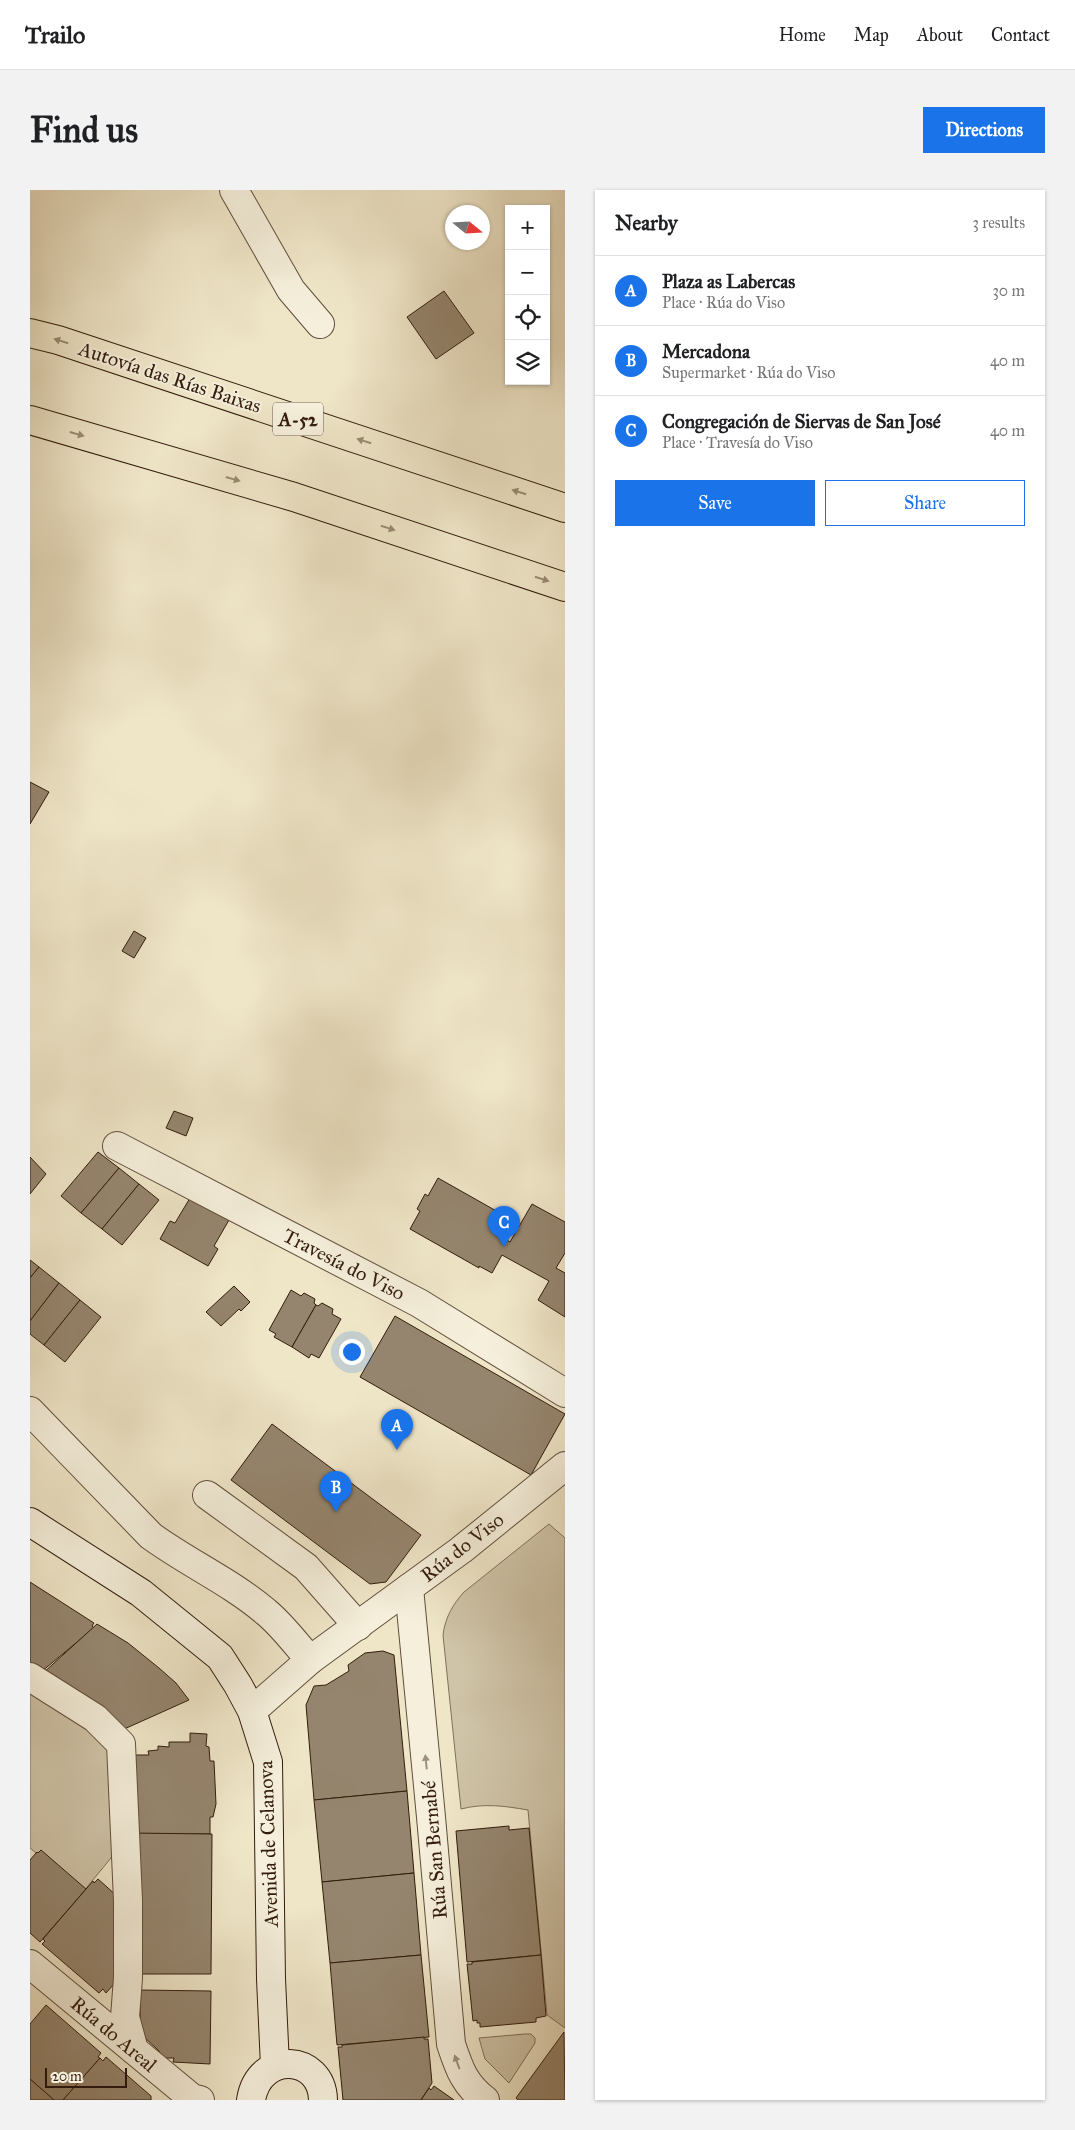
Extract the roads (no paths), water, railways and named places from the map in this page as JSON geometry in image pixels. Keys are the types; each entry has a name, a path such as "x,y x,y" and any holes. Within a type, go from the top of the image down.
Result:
{"highway":[{"name":"Autovía das Rías Baixas","path":"30,333 58,340 565,508"},
{"path":"30,420 294,497 565,587"}],"street":[{"path":"234,190 291,290 320,324"},
{"name":"Travesía do Viso","path":"117,1146 419,1303 565,1393"},
{"path":"30,1411 151,1536 167,1548 213,1574 267,1612 310,1660"},
{"name":"Rúa do Viso","path":"252,1711 310,1660 462,1550 565,1466"},
{"path":"207,1495 306,1567 358,1626"},
{"name":"Avenida de Celanova","path":"30,1522 141,1593 220,1657 252,1711 268,1762 271,1980 276,2066"},
{"name":"Rúa San Bernabé","path":"409,1588 451,2044 462,2076 486,2100"},
{"path":"30,1677 95,1718 121,1744 128,1900 128,1978 125,2017 134,2050"},
{"name":"Rúa do Areal","path":"34,1976 134,2050 194,2099"},
{"path":"251,2100 253,2089 265,2071 287,2064 300,2066 310,2072 319,2081 323,2092 323,2100"}],"place":[{"name":"Congregación de Siervas de San José","path":"504,1247"},
{"name":"Plaza as Labercas","path":"397,1450"},
{"name":"Mercadona","path":"336,1512"}]}
